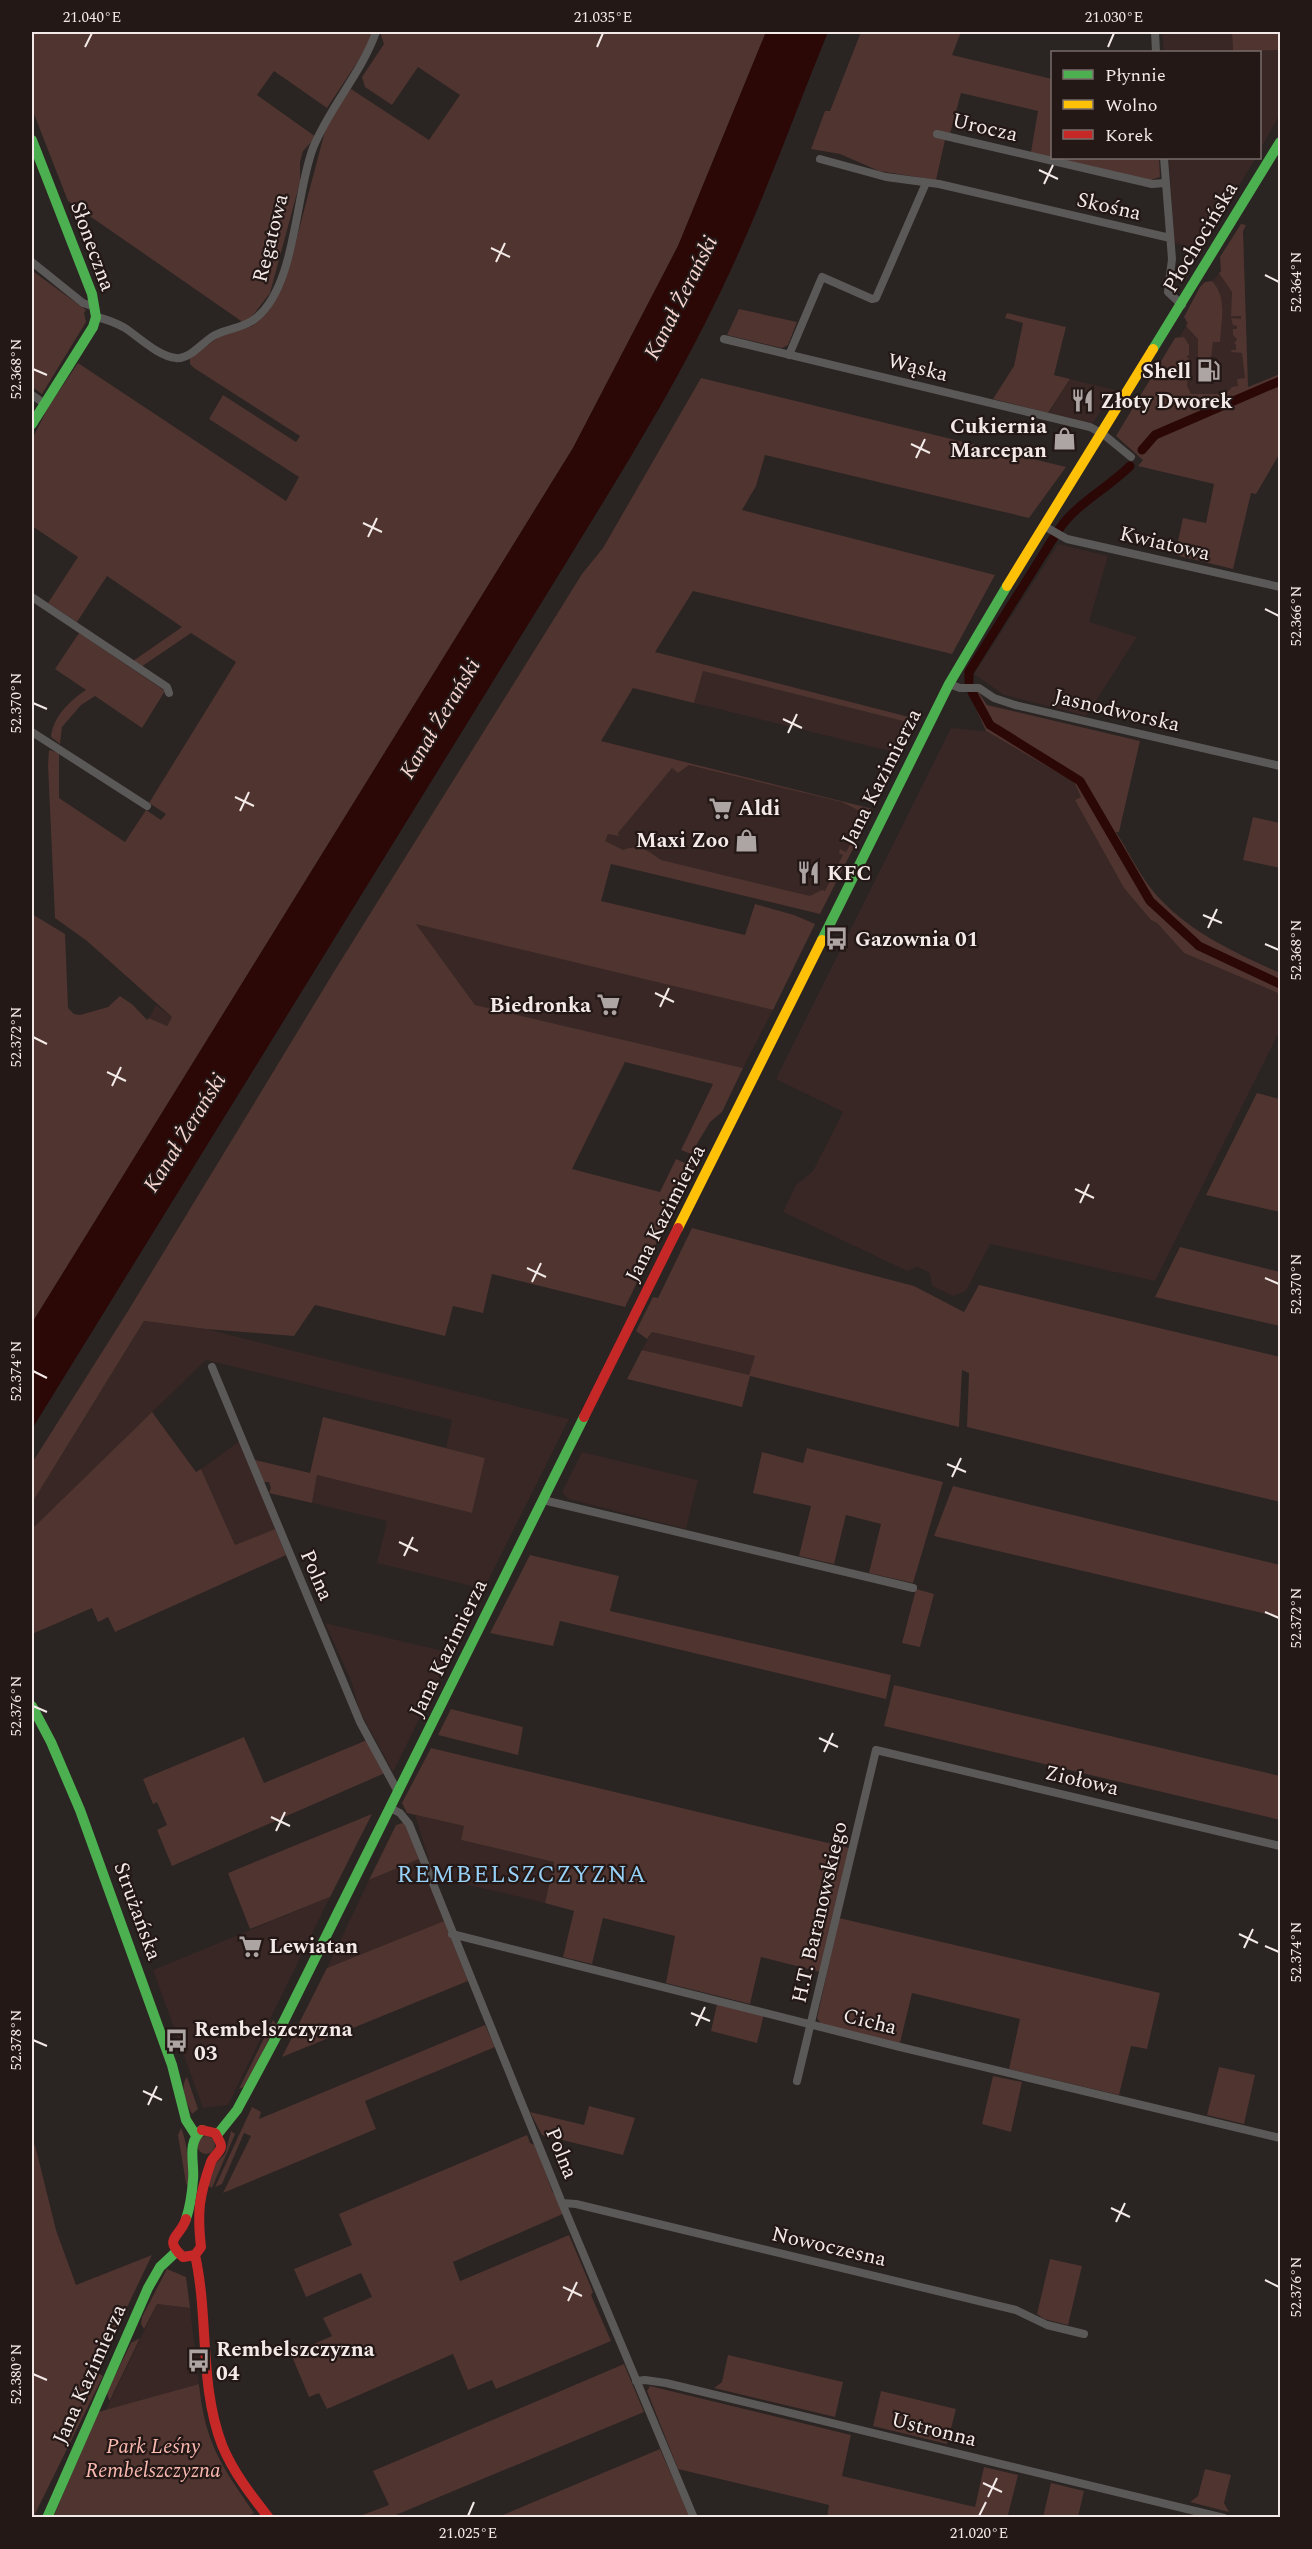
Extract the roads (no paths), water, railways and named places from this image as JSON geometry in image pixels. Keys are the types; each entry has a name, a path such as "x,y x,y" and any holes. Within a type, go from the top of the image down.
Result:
{"main road":[{"name":"Słoneczna","path":"32,140 89,284 95,312 88,337 32,424"},
{"name":"Płochocińska","path":"1172,321 1281,142"},
{"name":"Jana Kazimierza","path":"217,2134 233,2118 253,2081 399,1792 949,684 1172,321"},
{"name":"Strużańska","path":"32,1706 51,1742 80,1810 172,2065 186,2120 195,2134"},
{"path":"182,2229 194,2180 192,2141 195,2134 207,2130 217,2134 221,2145 220,2150 212,2157 202,2189 197,2233 201,2247 195,2255 183,2257 176,2252 172,2241 175,2234 182,2229 190,2229 197,2233"},
{"path":"193,2152 203,2158 212,2157"},
{"name":"Jana Kazimierza","path":"47,2517 96,2401 152,2283 163,2262 176,2252"},
{"path":"195,2255 203,2293 212,2406 219,2436 245,2488 269,2517"}],"street":[{"name":"Regatowa","path":"95,312 165,354 177,358 189,355 217,334 243,327 262,313 273,297 285,269 301,187 313,148 333,108 369,50 376,32"},
{"path":"1155,32 1156,51"},
{"name":"Urocza","path":"937,134 1152,184 1166,183"},
{"name":"Skośna","path":"820,159 886,177 949,186 1170,238 1164,159"},
{"path":"789,354 822,277 872,299 876,298 926,183"},
{"path":"1170,238 1172,267 1168,292 1182,305"},
{"path":"32,262 95,312"},
{"name":"Wąska","path":"724,339 1090,427 1103,434 1131,457"},
{"path":"32,394 45,405"},
{"name":"Kwiatowa","path":"1044,526 1067,539 1281,587"},
{"path":"32,597 167,687 169,693"},
{"name":"Jasnodworska","path":"949,684 960,688 979,688 994,698 1015,705 1281,766"},
{"path":"32,732 147,806"},
{"name":"Polna","path":"212,1367 360,1722 399,1792"},
{"path":"543,1500 913,1588"},
{"name":"Ziołowa","path":"876,1750 1281,1846"},
{"name":"H.T. Baranowskiego","path":"797,2081 876,1750"},
{"name":"Polna","path":"390,1808 400,1813 409,1824 562,2203 694,2517"},
{"name":"Cicha","path":"452,1934 811,2025 1281,2138"},
{"name":"Nowoczesna","path":"562,2203 576,2204 1016,2310 1047,2325 1084,2334"},
{"name":"Ustronna","path":"636,2381 666,2383 1224,2517"}],"water":[{"name":"Kanał Żerański","path":"766,32 828,32 748,232 701,331 666,397 608,494 32,1429 32,1323 573,448 678,246"}],"waterway":[{"path":"1142,450 1155,435 1280,381"},
{"path":"1058,531 1073,513 1130,466"},
{"path":"969,682 969,672 1054,537"},
{"path":"972,692 990,725 1080,781 1150,901 1199,946 1280,984"}],"place":[{"name":"Shell","path":"1209,371"},
{"name":"Złoty Dworek","path":"1082,401"},
{"name":"Cukiernia Marcepan","path":"1065,438"},
{"name":"Aldi","path":"720,808"},
{"name":"Maxi Zoo","path":"747,840"},
{"name":"KFC","path":"809,873"},
{"name":"Gazownia 01","path":"837,939"},
{"name":"Biedronka","path":"609,1005"},
{"name":"Lewiatan","path":"251,1946"},
{"name":"Rembelszczyzna 03","path":"176,2041"},
{"name":"Rembelszczyzna 04","path":"198,2361"}],"district":[{"name":"REMBELSZCZYZNA","path":"522,1874"}],"park label":[{"name":"Park Leśny Rembelszczyzna","path":"153,2458"}]}
